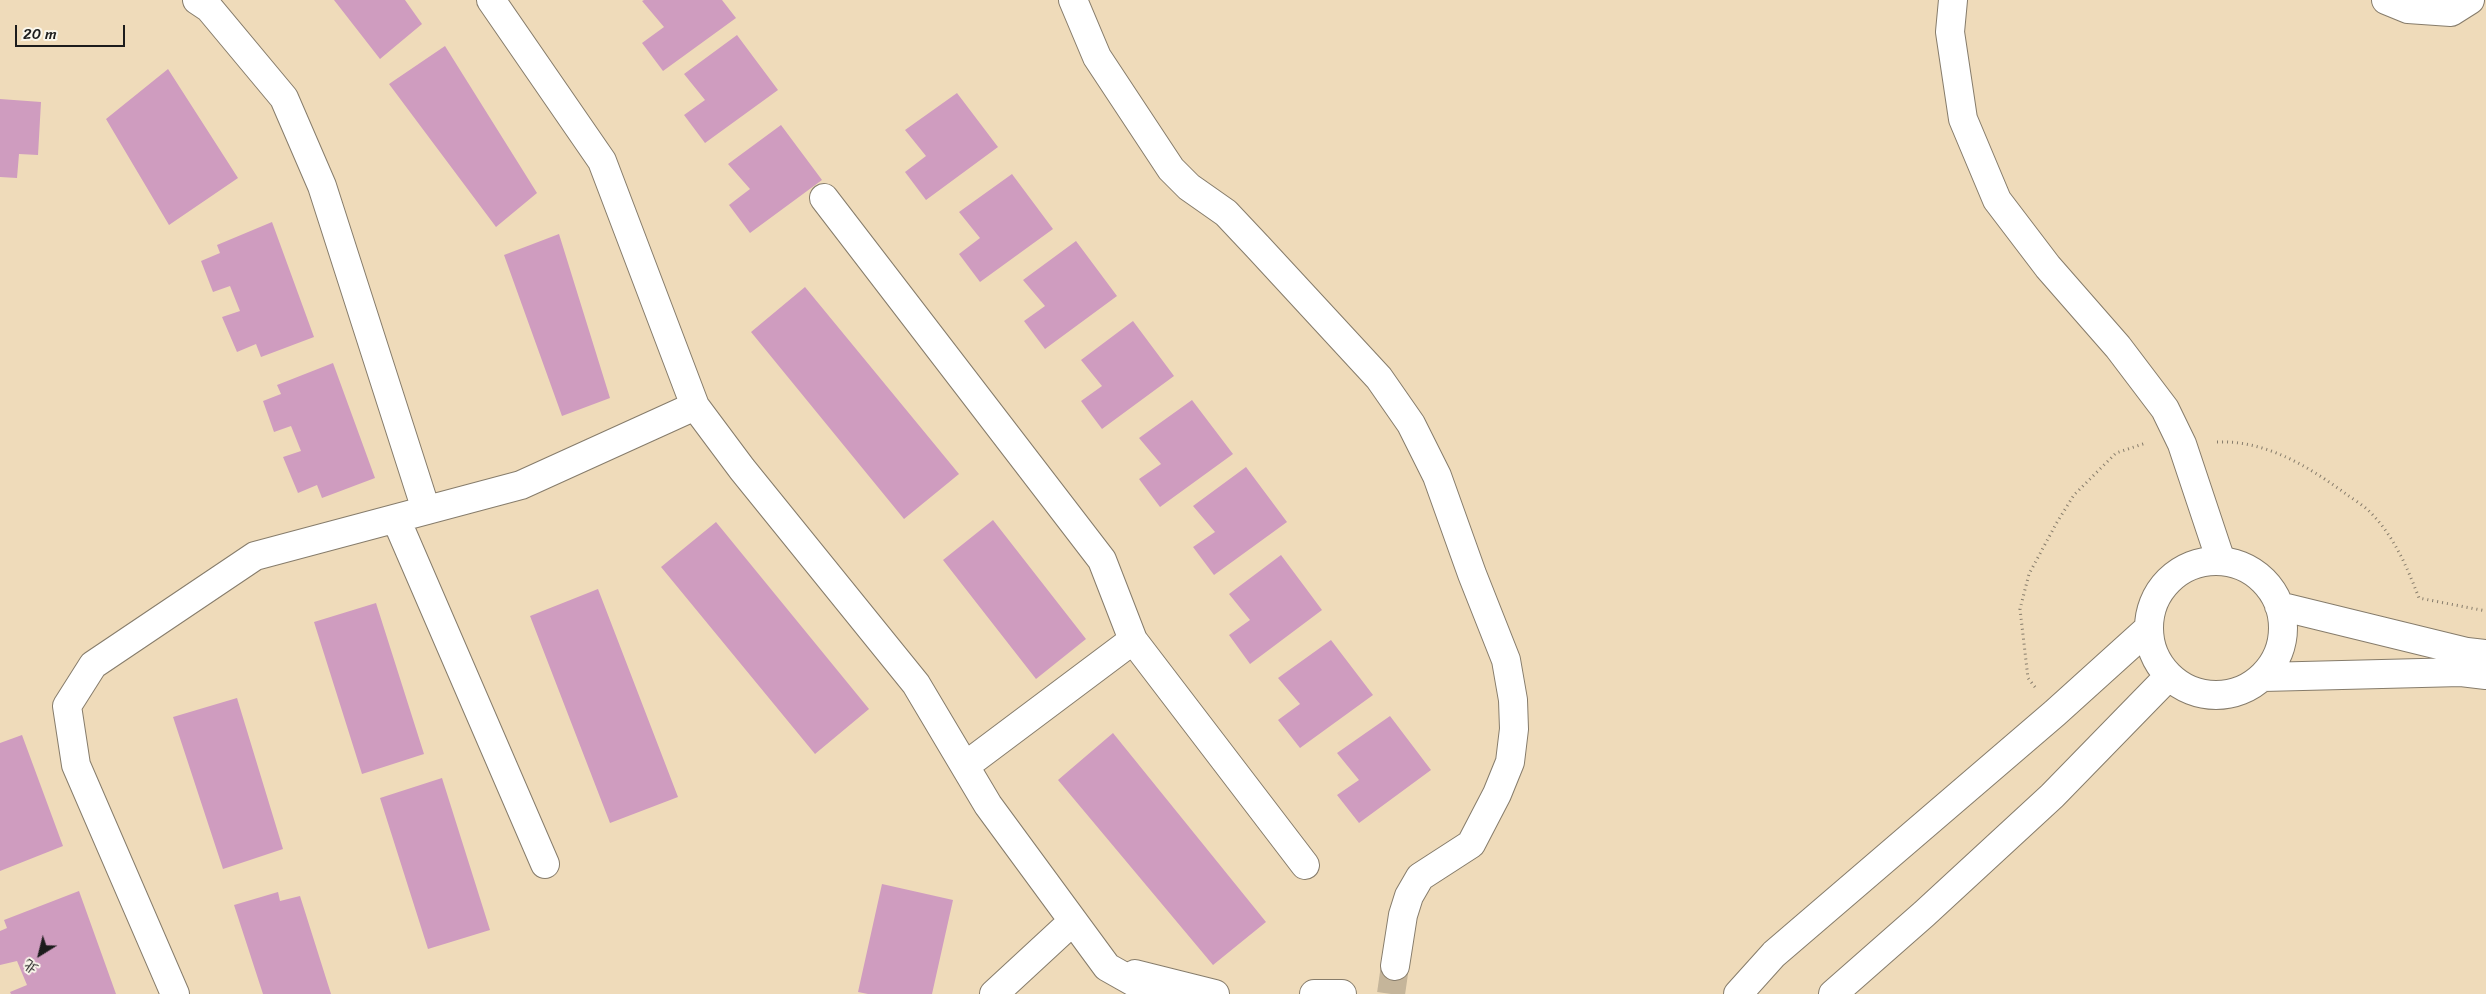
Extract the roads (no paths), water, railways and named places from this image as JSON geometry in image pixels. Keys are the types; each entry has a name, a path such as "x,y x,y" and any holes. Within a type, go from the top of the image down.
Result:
{"street":[{"path":"197,0 209,8 284,98 322,186 426,510"},
{"path":"491,0 602,161 695,406 748,477 916,684 988,805 1107,966 1155,994"},
{"path":"1073,0 1097,57 1171,168 1189,187 1226,213 1258,247 1379,378 1411,424 1437,476 1472,574 1506,660 1513,700 1514,730 1510,762 1482,827 1471,844 1420,877 1409,896 1403,915 1395,966"},
{"path":"1953,0 1950,32 1962,119 1997,200 2048,267 2118,347 2165,409 2182,444 2222,561"},
{"path":"2386,0 2408,9 2451,12 2470,0"},
{"path":"824,198 1102,560 1133,640 1305,866"},
{"path":"175,994 76,765 67,706 93,665 255,556 521,485 695,406"},
{"path":"396,519 545,864"},
{"path":"2222,561 2246,568 2266,584 2279,606 2283,632 2278,656 2263,677 2241,691 2216,695 2191,691 2169,676 2158,662 2151,647 2148,629 2151,611 2158,593 2170,579 2185,568 2202,562 2222,561"},
{"path":"2279,606 2467,652 2486,654"},
{"path":"1738,994 1774,954 2054,713 2148,629"},
{"path":"965,766 1133,640"},
{"path":"2263,677 2461,672 2486,675"},
{"path":"1833,994 1924,914 2052,796 2169,676"},
{"path":"994,994 1073,921"},
{"path":"1107,966 1215,994"},
{"path":"1314,994 1342,994"}],"tunnel":[{"path":"1391,994 1395,966"}]}
